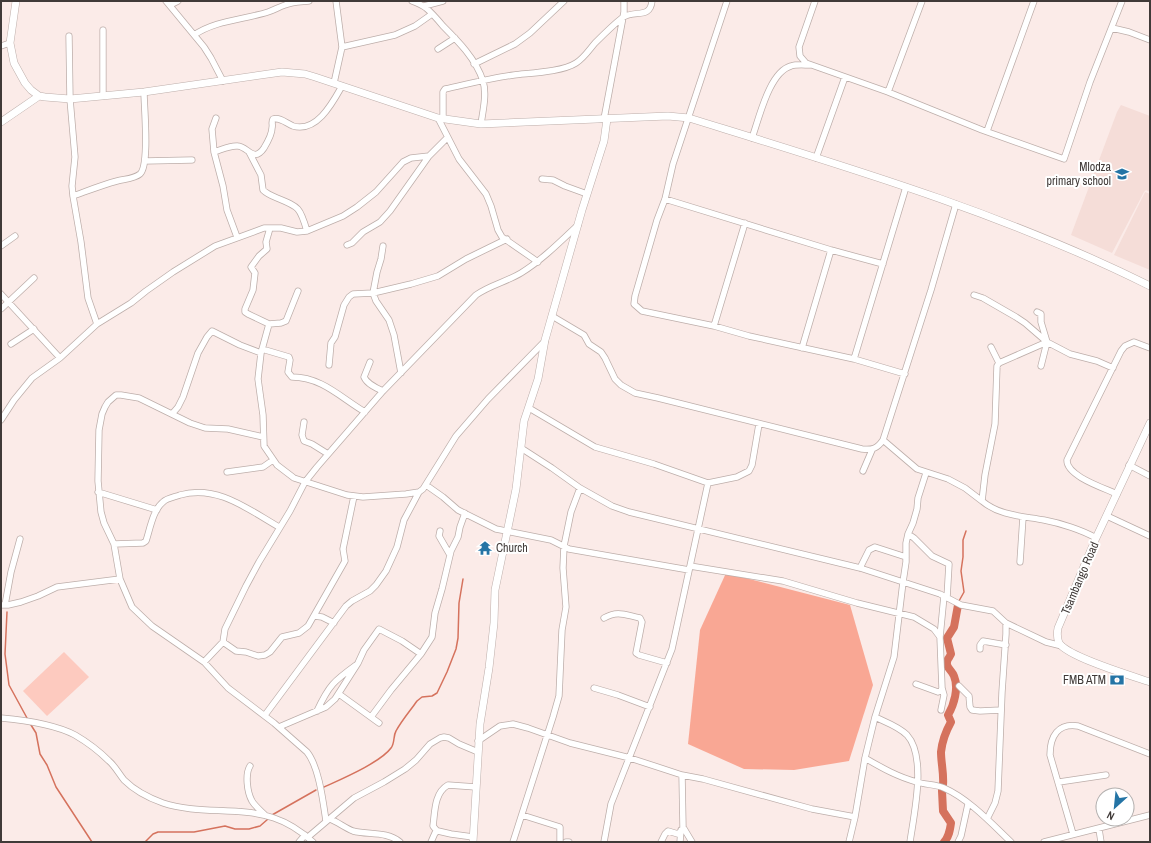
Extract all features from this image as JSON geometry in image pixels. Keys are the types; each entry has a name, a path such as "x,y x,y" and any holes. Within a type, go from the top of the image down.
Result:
{"street":[{"path":"16,1 10,43 14,63 20,76 31,90 39,96 52,99 70,99 144,92 282,72 305,74 440,119 481,124 668,116 689,118 956,204 1094,259 1150,286"},
{"path":"178,1 168,3 211,58 223,81"},
{"path":"194,35 228,20 244,18 269,12 290,4 309,1"},
{"path":"334,83 342,47 336,1"},
{"path":"412,1 424,6 455,38 467,52 483,80 484,102 481,124"},
{"path":"424,6 443,1"},
{"path":"474,64 515,44 530,33 564,1"},
{"path":"476,787 448,785 444,788 435,803 433,826 436,831 473,840 478,752 478,741 489,668 494,623 495,590 516,489 524,421 538,379 545,340 578,224 604,141 624,1"},
{"path":"538,262 507,239 502,237 498,230 486,194 459,159 447,138 440,119 444,89 483,80 536,74 569,66 576,63 622,18 648,12 652,1"},
{"path":"727,1 673,164 665,199 656,220 634,304 642,311 714,326 749,336 854,359 905,374"},
{"path":"815,1 799,52 802,60 811,65 888,92 987,131 1064,159 1090,82 1122,1"},
{"path":"888,92 922,1"},
{"path":"987,131 1034,1"},
{"path":"342,47 395,35 415,26 432,14"},
{"path":"1112,28 1130,32 1150,40"},
{"path":"103,30 103,96"},
{"path":"69,36 70,99 75,157 73,196 79,227 88,298 97,324"},
{"path":"438,49 455,38"},
{"path":"1,46 10,43"},
{"path":"752,138 764,99 779,73 790,66 811,65"},
{"path":"816,158 845,77"},
{"path":"214,152 238,146 243,147 254,155 263,149 272,128 272,121 275,118 292,125 301,126 310,124 320,118 327,111 342,86"},
{"path":"73,196 117,181 132,178 140,174 145,161 144,92"},
{"path":"1,122 39,96"},
{"path":"216,118 212,129 214,152 223,186 227,210 238,237"},
{"path":"347,245 352,243 363,232 380,222 390,211 429,156 447,138"},
{"path":"249,152 261,175 263,190 297,208 302,217 306,231"},
{"path":"1,420 14,400 32,378 60,358 97,324 131,303 146,290 179,268 215,246 264,228 281,228 297,232 306,231 343,216 376,192 394,171 407,160 429,156"},
{"path":"145,161 192,160"},
{"path":"542,179 553,180 587,194"},
{"path":"854,359 906,187"},
{"path":"665,199 831,250 882,264"},
{"path":"863,471 872,450 880,445 883,440 931,290 956,204"},
{"path":"714,326 745,223"},
{"path":"204,662 223,642 225,629 258,562 290,511 305,482 328,454 383,391 476,295 486,288 508,281 538,262 578,224"},
{"path":"270,228 266,242 267,249 259,256 252,267 255,273 253,290 245,312 269,324 281,323 286,321 298,291"},
{"path":"1,246 15,236"},
{"path":"329,365 330,347 336,333 344,305 353,294 373,293 438,276 466,259 507,239"},
{"path":"383,246 381,259 376,272 373,293 376,301 389,320 394,335 401,373"},
{"path":"802,348 831,250"},
{"path":"1,309 34,278"},
{"path":"1,294 60,358"},
{"path":"974,295 983,298 1025,323 1047,342 1077,356 1097,361 1113,368"},
{"path":"1037,312 1041,314 1041,322 1047,342 1041,366"},
{"path":"552,316 584,334 589,344 601,352 615,379 635,394 658,398 759,424 862,449 872,450"},
{"path":"269,324 262,351 258,379 263,415 264,446 273,460 294,478 354,496 363,497 419,492"},
{"path":"11,344 34,329"},
{"path":"172,414 178,407 183,397 198,353 212,331 240,345 289,357 288,372 292,377 304,378 329,387 365,412"},
{"path":"265,715 346,606 370,591 386,571 397,547 404,520 419,492 426,486 456,436 488,399 545,340"},
{"path":"982,501 985,475 995,424 996,369 999,363 1047,342"},
{"path":"1117,494 1078,476 1071,471 1067,464 1069,455 1121,351 1130,343 1140,343 1150,348"},
{"path":"991,347 999,363"},
{"path":"370,362 364,379 383,391"},
{"path":"263,437 228,429 206,428 139,398 116,395 108,402 102,414 99,430 98,492 104,523 114,544 120,579 132,606 143,618 167,637 204,662 228,688 265,715 307,752 313,762 328,820"},
{"path":"529,408 595,447 654,464 708,483 737,477 749,472 752,465 759,424"},
{"path":"304,422 302,435 304,441 328,454"},
{"name":"Tsambango Road","path":"1062,646 1058,639 1058,628 1096,538 1150,423"},
{"path":"883,440 917,469 965,488 993,509 1050,522 1096,538"},
{"path":"521,448 580,488 612,506 697,530 723,534 743,540 820,557 903,582 961,604 993,612 1006,623 1046,642 1062,646 1079,656 1150,682"},
{"path":"227,472 263,467 273,460"},
{"path":"1129,465 1150,476"},
{"path":"849,842 874,717 894,657 906,557 906,543 917,509 918,498 926,473"},
{"path":"604,842 611,804 667,663 676,634 708,483"},
{"path":"426,486 464,513 496,529 552,540 569,549 783,581 857,603 914,617 918,621 936,630 940,637"},
{"path":"513,842 559,696 562,630 566,607 563,568 564,546 571,512 580,488"},
{"path":"98,492 157,510"},
{"path":"114,544 143,543 146,541 157,510 162,502 166,499 196,492 211,493 227,497 279,527"},
{"path":"223,642 236,651 246,652 258,656 266,655 282,637 294,635 304,630 314,616 346,561 344,549 354,496"},
{"path":"371,717 421,654 433,633 435,613 450,555 458,537 464,513"},
{"path":"1107,516 1150,536"},
{"path":"1020,562 1023,517"},
{"path":"440,531 439,536 450,555"},
{"path":"908,534 932,556 949,564 940,637 942,688 944,695 941,710"},
{"path":"20,539 3,605 21,602 57,587 120,579"},
{"path":"860,568 869,550 875,547 906,557"},
{"path":"604,618 613,613 640,618 642,622 636,653 667,663"},
{"path":"314,616 322,617 334,623"},
{"path":"987,819 995,803 998,791 1006,623"},
{"path":"279,727 331,704 339,694 358,663 364,650 379,629 402,641 421,654"},
{"path":"980,649 980,645 983,641 1006,645"},
{"path":"317,711 330,685 358,663"},
{"path":"916,684 938,692 941,691 942,688"},
{"path":"959,686 969,696 970,707 972,710 1001,710"},
{"path":"594,688 650,707"},
{"path":"339,694 379,723"},
{"path":"874,717 904,732 911,741 918,770 918,783 910,842"},
{"path":"1,718 33,722 74,735 107,759 132,787 163,803 197,810 250,813 265,816 283,822 313,842"},
{"path":"478,741 494,729 506,724 528,728 570,743 630,758 682,775 703,779 812,809 855,817"},
{"path":"1073,834 1050,755 1054,734 1062,727 1078,726 1150,754"},
{"path":"299,842 358,795 384,782 416,760 430,744 440,738 450,738 478,752"},
{"path":"865,758 896,776 918,783 943,787 987,819 1011,842"},
{"path":"250,766 247,772 250,796 265,816"},
{"path":"682,775 683,827 692,842"},
{"path":"1059,782 1106,775"},
{"path":"958,842 961,836 968,804"},
{"path":"522,815 560,827 560,842"},
{"path":"1044,842 1150,815"},
{"path":"328,820 352,831 380,834 400,842"},
{"path":"680,842 680,832 683,827"},
{"path":"1098,829 1101,842"},
{"path":"431,842 436,831"},
{"path":"661,842 668,831 678,834 680,832"}],"shaded area":[{"name":"Mlodza primary school","path":"1121,105 1150,116 1150,192 1146,190 1144,192 1112,253 1071,235 1117,112"},
{"path":"1145,192 1150,194 1150,270 1114,255"},
{"path":"726,573 850,605 873,685 849,761 794,770 744,769 688,744 700,630"},
{"path":"64,652 89,677 47,716 23,691"}],"waterway":[{"path":"959,601 964,592 961,571 963,540 966,531"},
{"path":"322,788 359,771 386,754 394,742 395,733 398,727 417,701 422,697 432,696 437,693 456,649 458,638 459,603 463,579"},
{"path":"943,785 941,752 944,737 951,722 948,715 954,701 956,691 954,676 947,664 951,654 947,638 954,627 958,605"},
{"path":"7,612 5,654 9,685 27,718"},
{"path":"31,725 36,733 40,754 47,765 56,787 92,842"},
{"path":"272,815 316,790"},
{"path":"942,791 943,811 951,823 950,831 944,842"},
{"path":"145,842 153,834 158,832 194,832 225,826 235,829 249,829 260,826 268,819"}],"place":[{"name":"Mlodza primary school","path":"1122,174"},
{"name":"Church","path":"485,548"},
{"name":"FMB ATM","path":"1117,680"}]}
